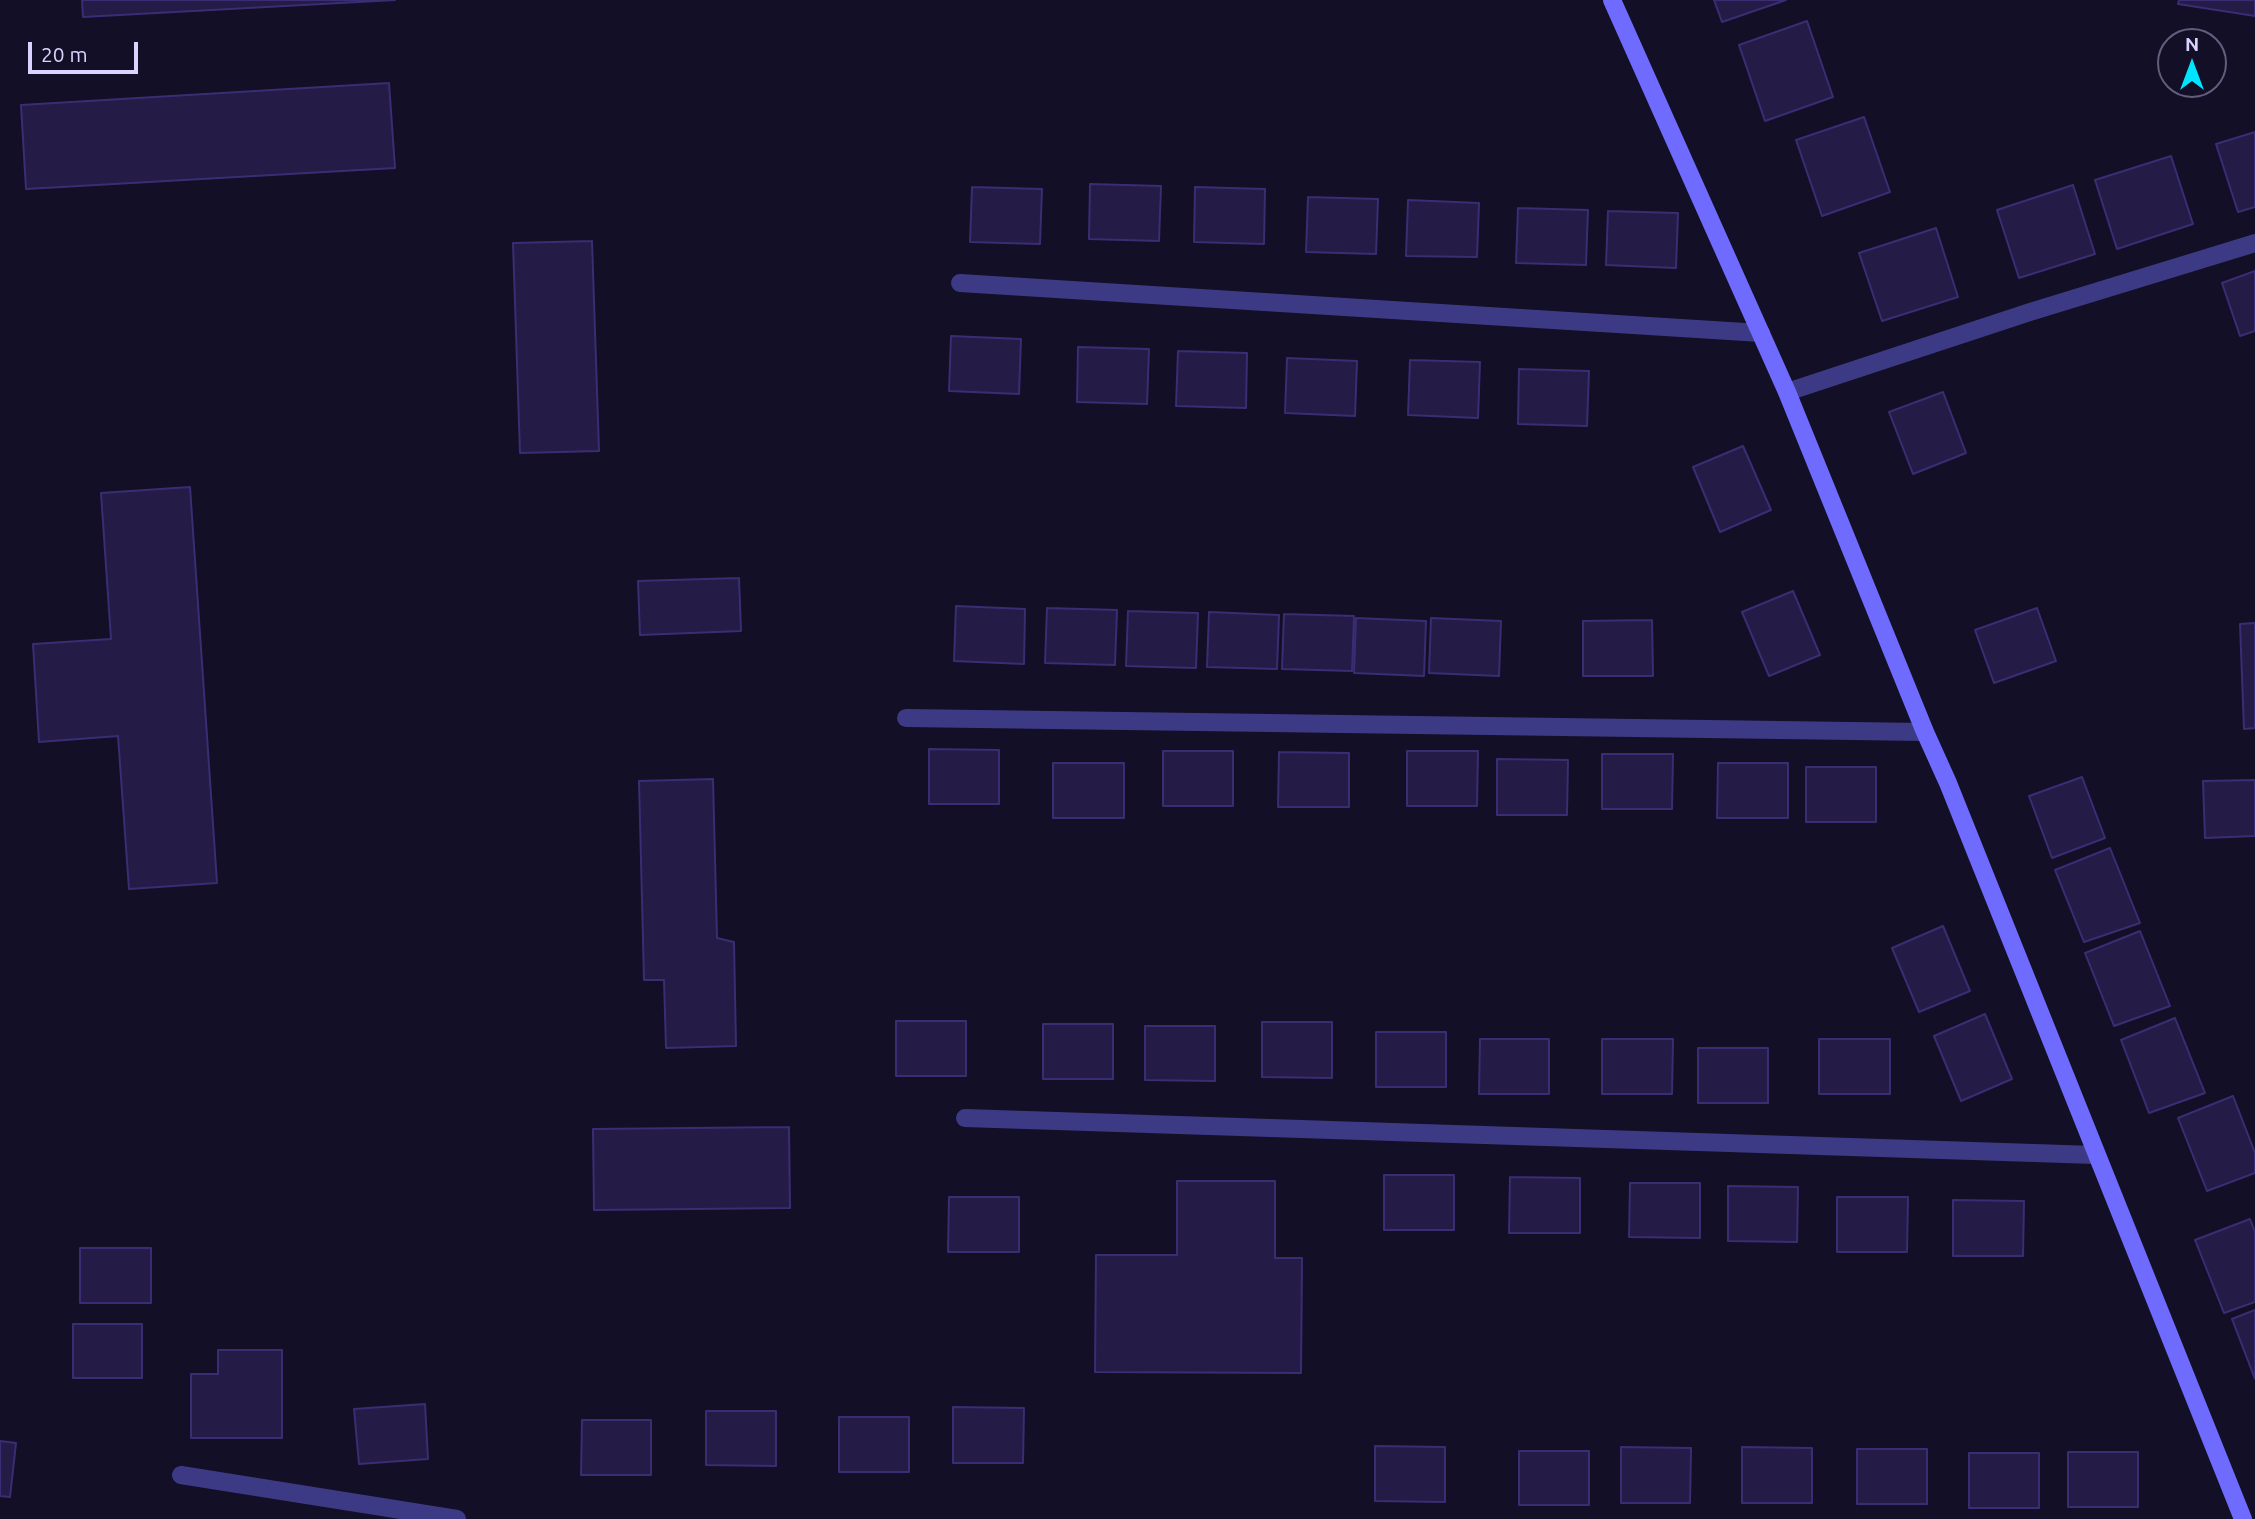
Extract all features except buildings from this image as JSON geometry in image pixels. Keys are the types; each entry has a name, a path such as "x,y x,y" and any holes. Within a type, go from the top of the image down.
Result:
{"street":[{"path":"1612,0 1787,392 1948,783 2243,1519"},
{"path":"1787,392 2030,312 2255,243"},
{"path":"960,283 1761,333"},
{"path":"906,718 1925,732"},
{"path":"965,1118 2095,1155"},
{"path":"181,1475 457,1519"}]}
